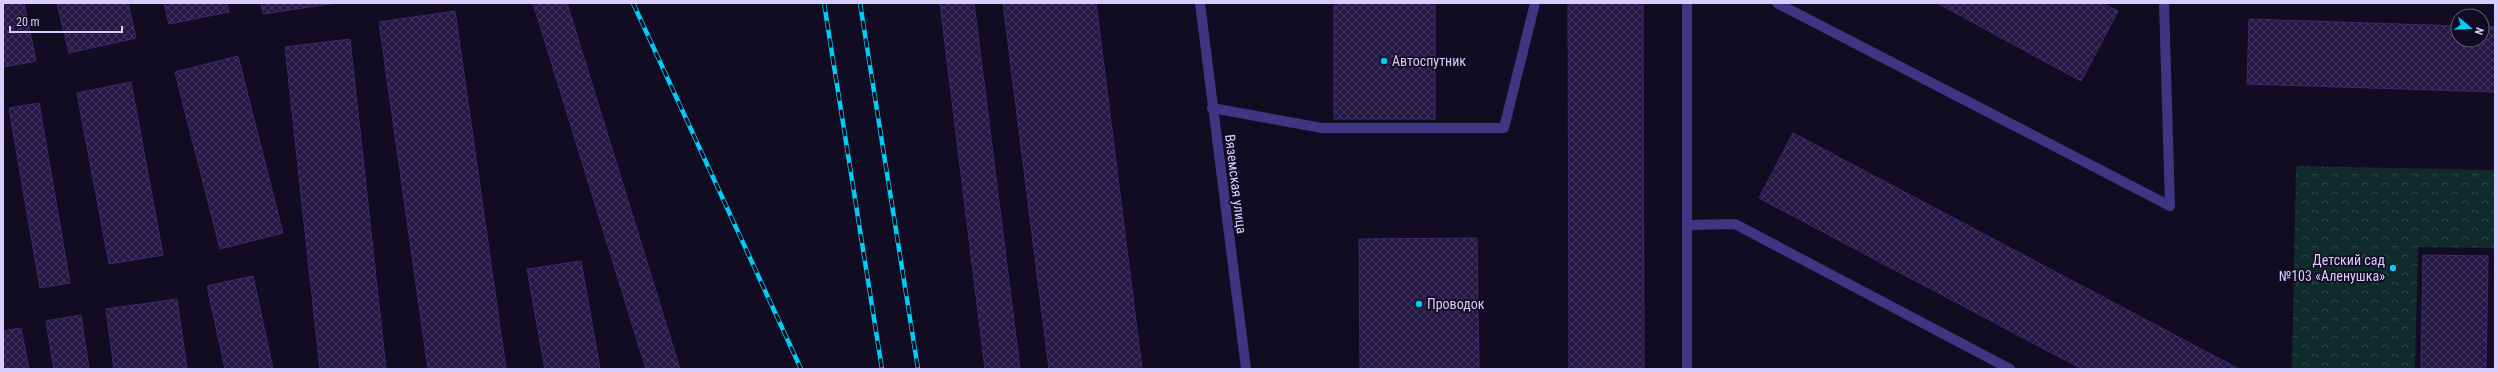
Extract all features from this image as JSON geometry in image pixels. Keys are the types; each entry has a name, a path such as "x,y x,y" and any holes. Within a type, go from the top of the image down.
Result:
{"street":[{"name":"Вяземская улица","path":"1200,3 1246,369"},
{"path":"1212,108 1322,128 1504,128 1535,3"},
{"path":"1687,3 1687,369"},
{"path":"1777,3 2170,206 2164,3"},
{"path":"1688,225 1735,224 2010,369"}],"green space":[{"name":"Детский сад №103 «Аленушка»","path":"2296,166 2495,170 2495,248 2418,247 2415,369 2292,369"}],"building":[{"path":"3,3 24,3 36,61 3,67"},
{"path":"57,3 128,3 136,38 69,53"},
{"path":"164,3 227,3 229,12 169,24"},
{"path":"261,3 336,3 263,14"},
{"path":"533,3 567,3 680,369 646,369"},
{"path":"940,3 974,3 1020,369 985,369"},
{"path":"1003,3 1096,3 1142,369 1049,369"},
{"name":"Автоспутник","path":"1334,3 1435,3 1435,119 1334,119"},
{"path":"1568,3 1643,3 1644,369 1569,369"},
{"path":"1937,3 2102,3 2118,11 2081,81"},
{"path":"455,11 506,369 428,369 379,22"},
{"path":"2249,19 2450,26 2450,48 2490,48 2490,27 2495,27 2495,92 2247,84"},
{"path":"350,39 386,369 320,369 285,47"},
{"path":"238,56 283,233 220,249 175,72"},
{"path":"131,82 163,255 109,264 77,93"},
{"path":"39,103 70,283 40,288 9,108"},
{"path":"1793,133 2239,369 2082,369 1759,198"},
{"name":"Проводок","path":"1477,238 1479,369 1360,369 1359,239"},
{"path":"2423,255 2488,256 2486,369 2421,369"},
{"path":"581,261 600,369 545,369 527,269"},
{"path":"253,276 273,369 225,369 207,286"},
{"path":"177,299 187,369 114,369 106,309"},
{"path":"81,315 89,369 54,369 46,321"},
{"path":"21,328 29,369 3,369 3,331"}],"railway":[{"path":"633,3 801,369"},
{"path":"824,3 882,369"},
{"path":"860,3 918,369"}],"place":[{"name":"Автоспутник","path":"1384,61"},
{"name":"Детский сад №103 «Аленушка»","path":"2393,268"},
{"name":"Проводок","path":"1419,304"}]}
